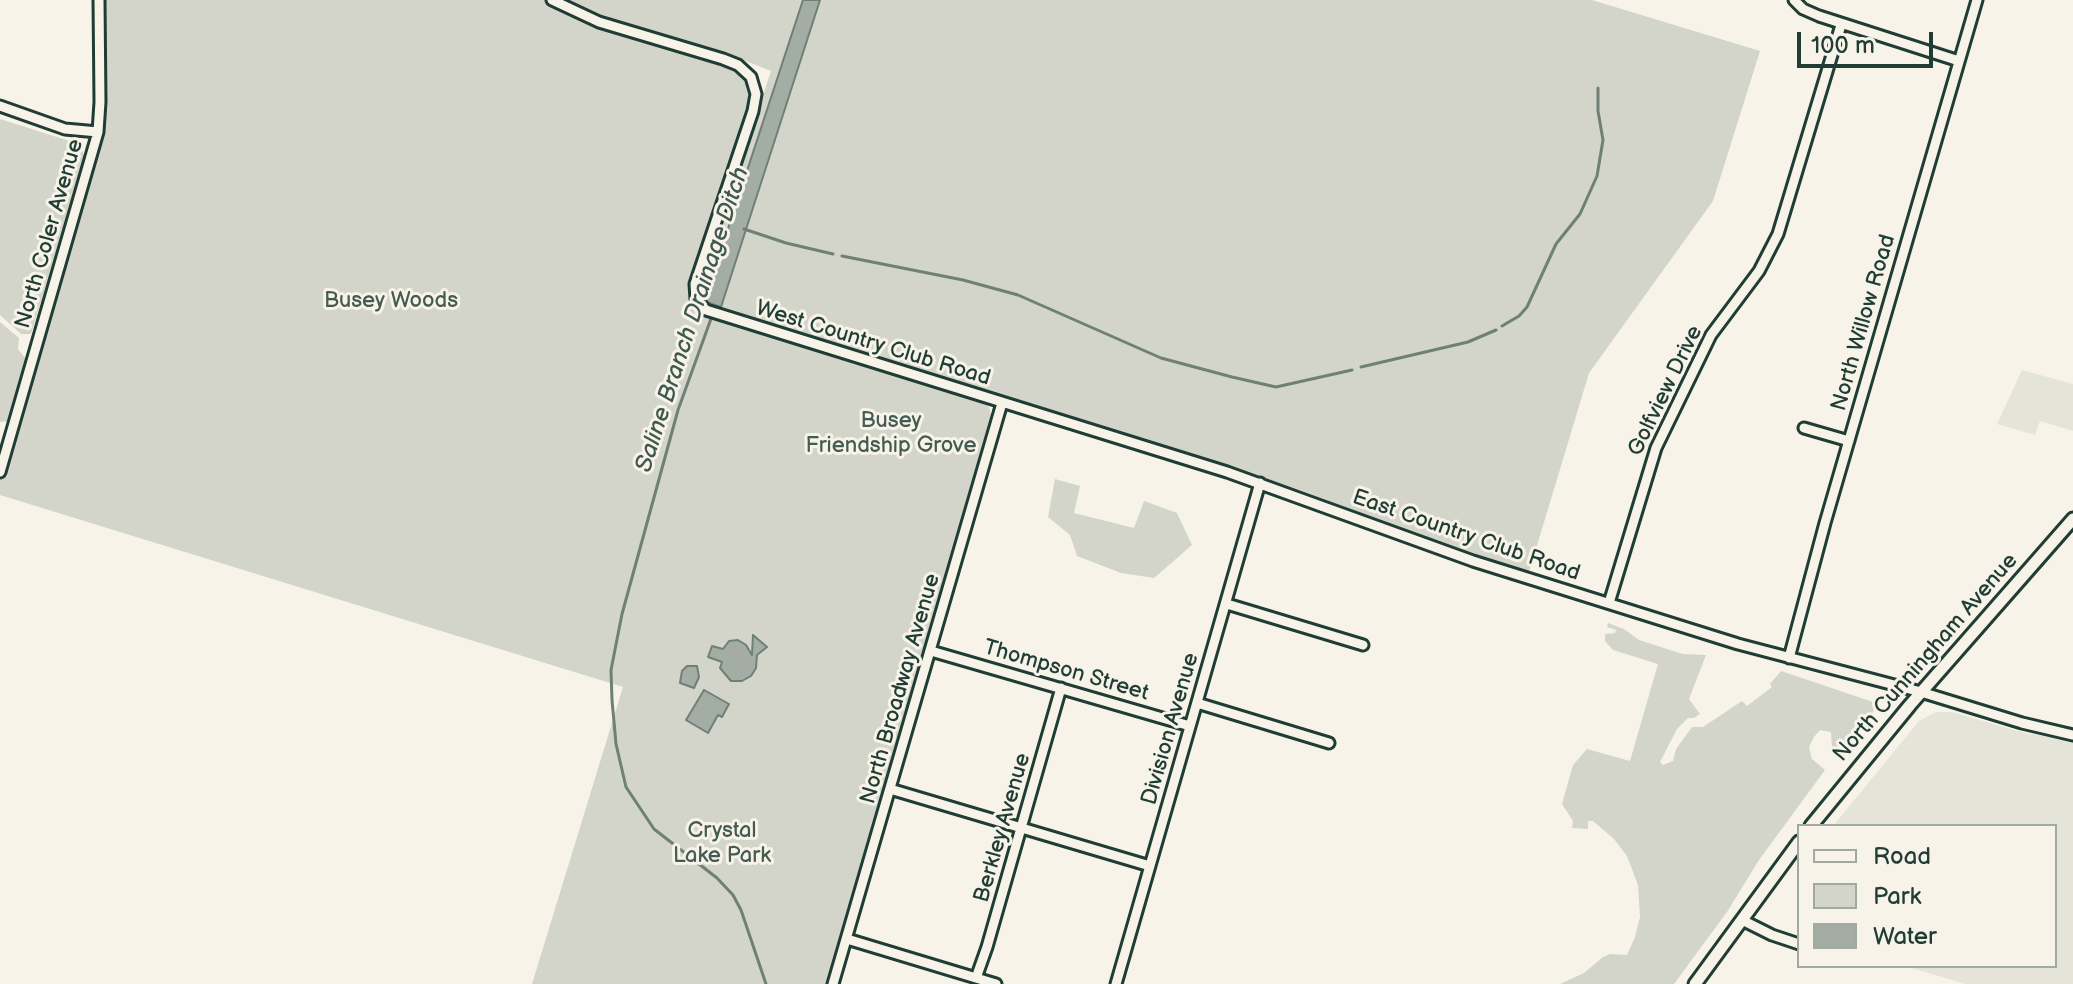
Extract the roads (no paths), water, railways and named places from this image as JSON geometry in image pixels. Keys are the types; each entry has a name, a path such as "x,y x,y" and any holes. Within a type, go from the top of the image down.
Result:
{"main road":[{"name":"North Cunningham Avenue","path":"1813,824 1921,692 2073,519"},
{"path":"1695,984 1797,845"}],"street":[{"name":"North Coler Avenue","path":"0,472 98,132 99,0"},
{"name":"West Country Club Road","path":"552,0 599,22 723,59 738,65 751,77 756,94 753,111 694,287 698,303 715,313 1002,403"},
{"path":"1794,0 1803,9 1841,25 1959,61"},
{"name":"North Willow Road","path":"1789,658 1977,0"},
{"name":"Golfview Drive","path":"1609,603 1656,448 1711,335 1759,271 1778,234 1841,25"},
{"path":"0,106 65,129 98,132"},
{"name":"East Country Club Road","path":"1002,403 1260,483 1417,542 1609,603 1789,658 2073,735"},
{"name":"North Broadway Avenue","path":"833,984 1002,403"},
{"path":"1804,428 1849,441"},
{"name":"Division Avenue","path":"1116,984 1260,483"},
{"path":"1227,604 1363,645"},
{"name":"Thompson Street","path":"931,651 1190,726"},
{"name":"Berkley Avenue","path":"976,978 1061,688"},
{"path":"1197,703 1329,743"},
{"path":"890,789 1150,866"},
{"path":"1742,920 1797,943"},
{"path":"847,939 996,984"}],"water":[{"path":"803,0 820,0 721,307 705,299"},
{"path":"753,635 767,647 757,655 756,668 751,676 742,681 731,681 720,668 722,662 708,657 712,646 723,649 729,641 738,640 746,645 752,655"},
{"path":"687,666 697,666 699,677 694,688 680,683 682,671"},
{"path":"704,690 729,704 722,717 718,715 708,733 686,720"}],"waterway":[{"path":"1502,326 1527,307 1556,244 1580,214 1597,176 1603,140 1598,88"},
{"path":"744,229 833,254"},
{"path":"842,256 963,280 1018,295 1161,358 1276,387 1352,370"},
{"name":"Saline Branch Drainage Ditch","path":"712,316 678,410 622,614 611,670 612,700 616,744 626,787 654,829 717,878 733,895 766,984"},
{"path":"1361,367 1468,342 1496,330"}],"park label":[{"name":"Busey Woods","path":"391,301"},
{"name":"Busey Friendship Grove","path":"891,434"},
{"name":"Crystal Lake Park","path":"722,844"}]}
